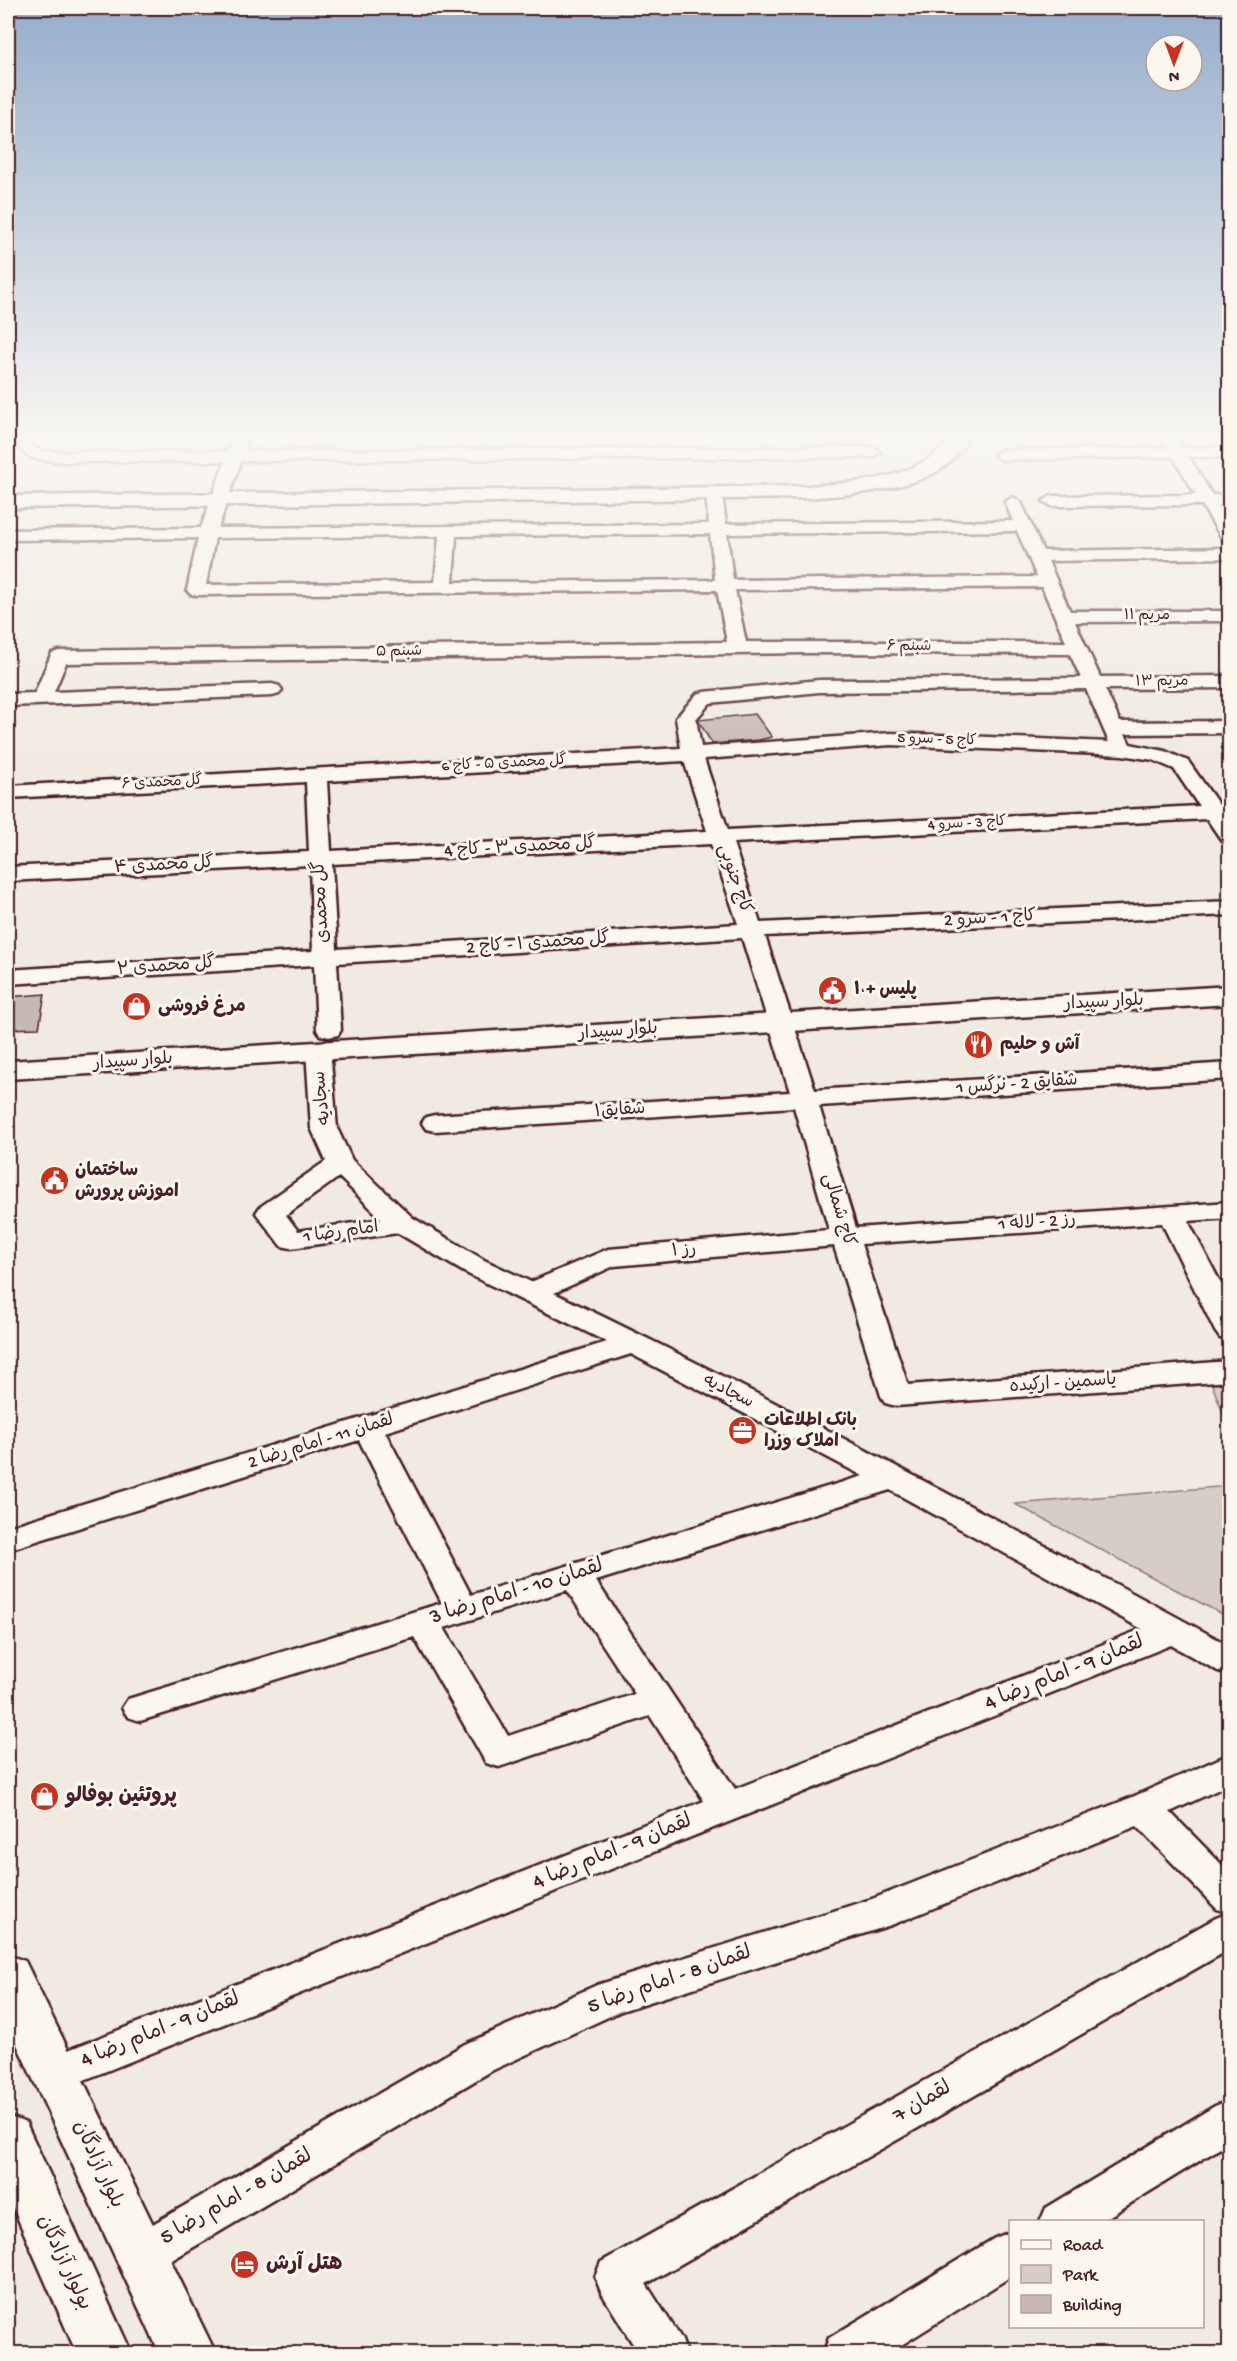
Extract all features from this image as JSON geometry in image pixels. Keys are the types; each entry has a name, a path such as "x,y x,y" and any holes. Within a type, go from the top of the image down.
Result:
{"street":[{"path":"205,547 196,590 1049,582"},
{"path":"444,588 447,547"},
{"path":"721,547 725,585 738,648"},
{"path":"1033,547 1122,749"},
{"path":"1037,556 1230,553"},
{"name":"مریم ۱۱","path":"1065,617 1230,616"},
{"path":"804,647 819,686"},
{"name":"شبنم ۶","path":"738,648 1079,648"},
{"name":"شبنم ۵","path":"42,699 59,657 738,648"},
{"name":"مریم ۱۳","path":"819,686 1230,682"},
{"name":"کاج جنوبی","path":"779,1013 692,754 686,718 704,698 819,686"},
{"path":"8,700 272,690"},
{"path":"1114,729 1230,727"},
{"name":"کاج 5 - سرو 5","path":"692,754 891,739 1122,749 1158,755 1181,765 1222,811"},
{"name":"گل محمدی ۵ - کاج 6","path":"316,774 692,754"},
{"name":"گل محمدی ۶","path":"8,792 316,774"},
{"name":"گل محمدی","path":"316,774 325,957 324,1040"},
{"path":"1222,811 1230,836"},
{"name":"کاج 3 - سرو 4","path":"720,837 1222,811"},
{"name":"گل محمدی ۳ - کاج 4","path":"320,858 720,837"},
{"name":"گل محمدی ۴","path":"8,874 320,858"},
{"name":"کاج 1 - سرو 2","path":"751,930 1230,908"},
{"name":"گل محمدی ۱ - کاج 2","path":"325,957 751,930"},
{"name":"گل محمدی ۲","path":"8,977 325,957"},
{"name":"بلوار سپیدار","path":"8,1052 324,1040 779,1013 1230,978"},
{"name":"بلوار سپیدار","path":"779,1013 1230,995"},
{"name":"کاج شمالی","path":"779,1013 845,1236 896,1396"},
{"name":"بلوار سپیدار","path":"8,1070 324,1040"},
{"name":"سجادیه","path":"324,1040 324,1128 340,1163 403,1224 474,1266 634,1343 893,1478 1230,1662"},
{"name":"شقایق 2 - نرگس 1","path":"805,1099 1230,1071"},
{"name":"شقایق۱","path":"435,1123 805,1099"},
{"name":"امام رضا 1","path":"340,1163 270,1213 291,1240 403,1224"},
{"name":"رز 2 - لاله 1","path":"845,1236 1230,1210"},
{"path":"1170,1214 1230,1331"},
{"name":"رز ۱","path":"531,1293 608,1258 845,1236"},
{"name":"لقمان 11 - امام رضا 2","path":"8,1539 634,1343"},
{"name":"یاسمین - ارکیده","path":"896,1396 1230,1371"},
{"path":"368,1428 462,1610"},
{"name":"لقمان 10 - امام رضا 3","path":"140,1708 893,1478"},
{"path":"575,1575 728,1807"},
{"path":"423,1622 499,1754 658,1700"},
{"name":"لقمان 9 - امام رضا 4","path":"54,2074 1173,1631"},
{"name":"لقمان 8 - امام رضا 5","path":"140,2254 479,2057 611,1997 880,1914 1143,1808 1230,1768"},
{"path":"1143,1808 1230,1898"},
{"name":"لقمان 7","path":"665,2354 617,2277 1230,1929"},
{"name":"بلوار آزادگان","path":"8,1975 189,2354"},
{"path":"1064,2220 1230,2119"},
{"name":"بولوار آزادگان","path":"8,2139 19,2192 105,2354"},
{"path":"845,2354 1009,2254"}],"green space":[{"path":"1230,1381 1229,1429 1211,1382"},
{"path":"1229,1486 1229,1618 1015,1504"}],"building":[{"path":"755,714 772,737 712,744 698,720"},
{"path":"45,994 39,1028 8,1029 8,997"}],"place":[{"name":"پلیس +۱۰","path":"833,990"},
{"name":"مرغ فروشی","path":"137,1007"},
{"name":"آش و حلیم","path":"979,1045"},
{"name":"ساختمان اموزش پرورش","path":"54,1181"},
{"name":"بانک اطلاعات املاک وزرا","path":"743,1431"},
{"name":"پروتئین بوفالو","path":"45,1797"},
{"name":"هتل آرش","path":"245,2265"}]}
